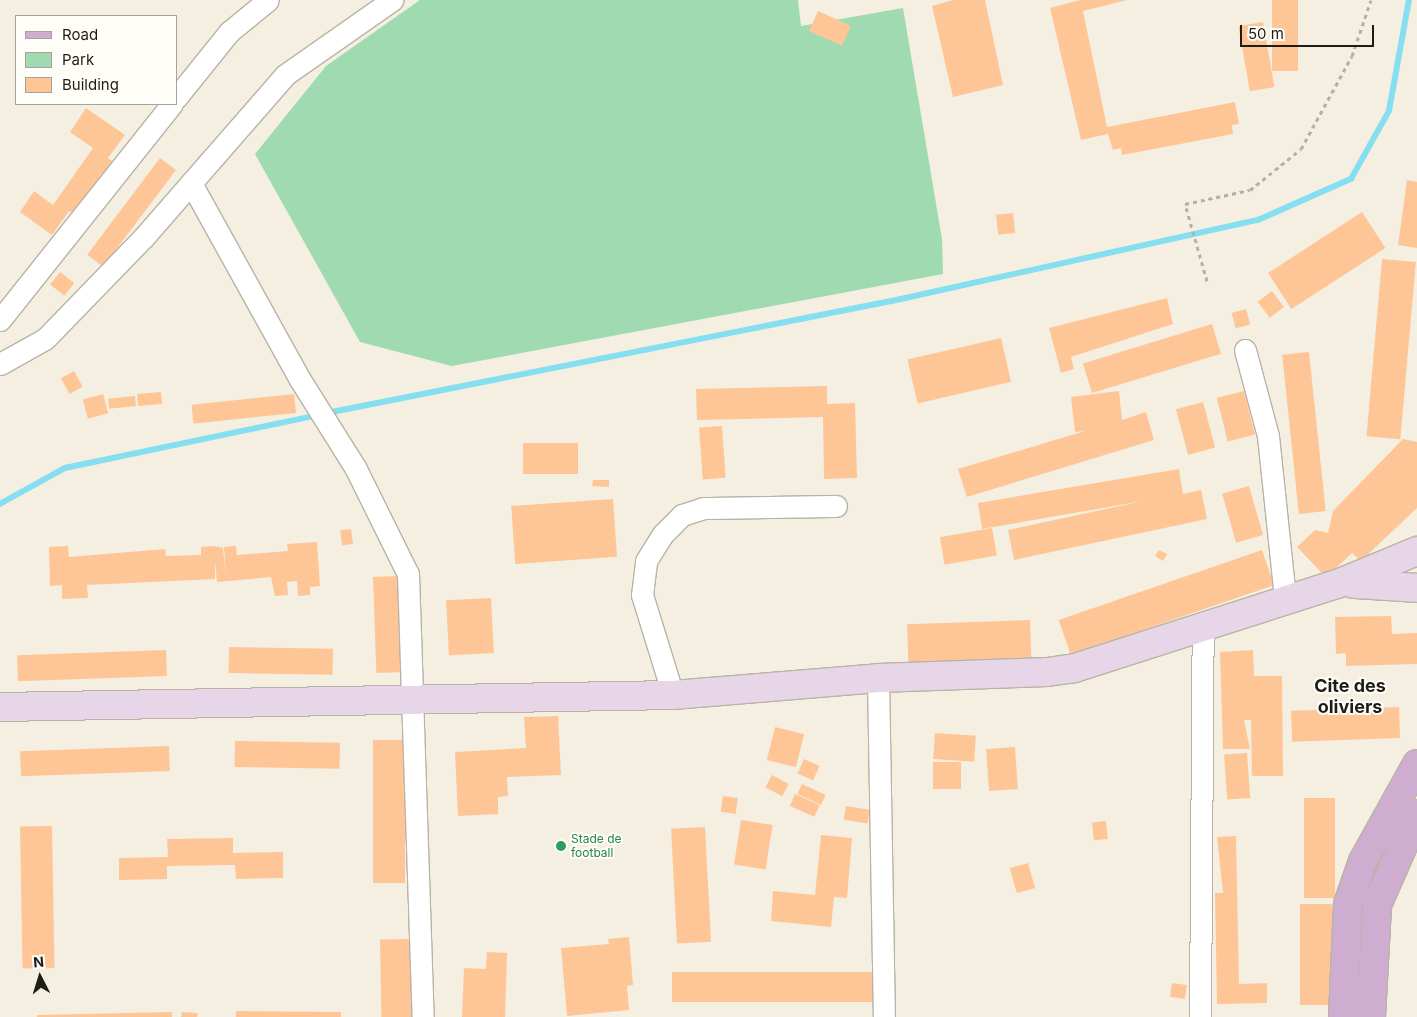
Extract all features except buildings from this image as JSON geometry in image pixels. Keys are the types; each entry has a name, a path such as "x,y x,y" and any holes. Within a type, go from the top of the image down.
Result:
{"main road":[{"path":"1343,1017 1348,904 1362,861 1417,764"},
{"path":"1371,1017 1377,905 1417,814"}],"street":[{"path":"178,96 229,32 268,0"},
{"path":"0,364 45,340 191,183 285,75 392,0"},
{"path":"0,320 171,105"},
{"path":"191,183 299,378 356,469 408,574 410,697 424,1017"},
{"path":"1245,350 1268,436 1285,598"},
{"path":"673,695 642,595 646,561 662,534 682,515 703,508 836,506"},
{"path":"0,707 410,697 673,695 878,678 1075,668 1285,598 1337,584 1417,551"},
{"path":"1337,584 1417,588"},
{"path":"1200,1017 1203,625"},
{"path":"878,678 884,1017"}],"path":[{"path":"1206,282 1185,204 1250,190 1302,149 1352,56 1372,0"}],"green space":[{"path":"420,0 798,0 801,26 903,8 942,239 943,274 452,366 360,342 255,154 326,66"}],"waterway":[{"path":"327,413 901,299 1258,220 1351,179 1389,111 1409,0"},
{"path":"0,504 65,468 318,415"}],"place":[{"name":"Stade de football","path":"561,846"}],"district":[{"name":"Cite des oliviers","path":"1350,698"}]}
